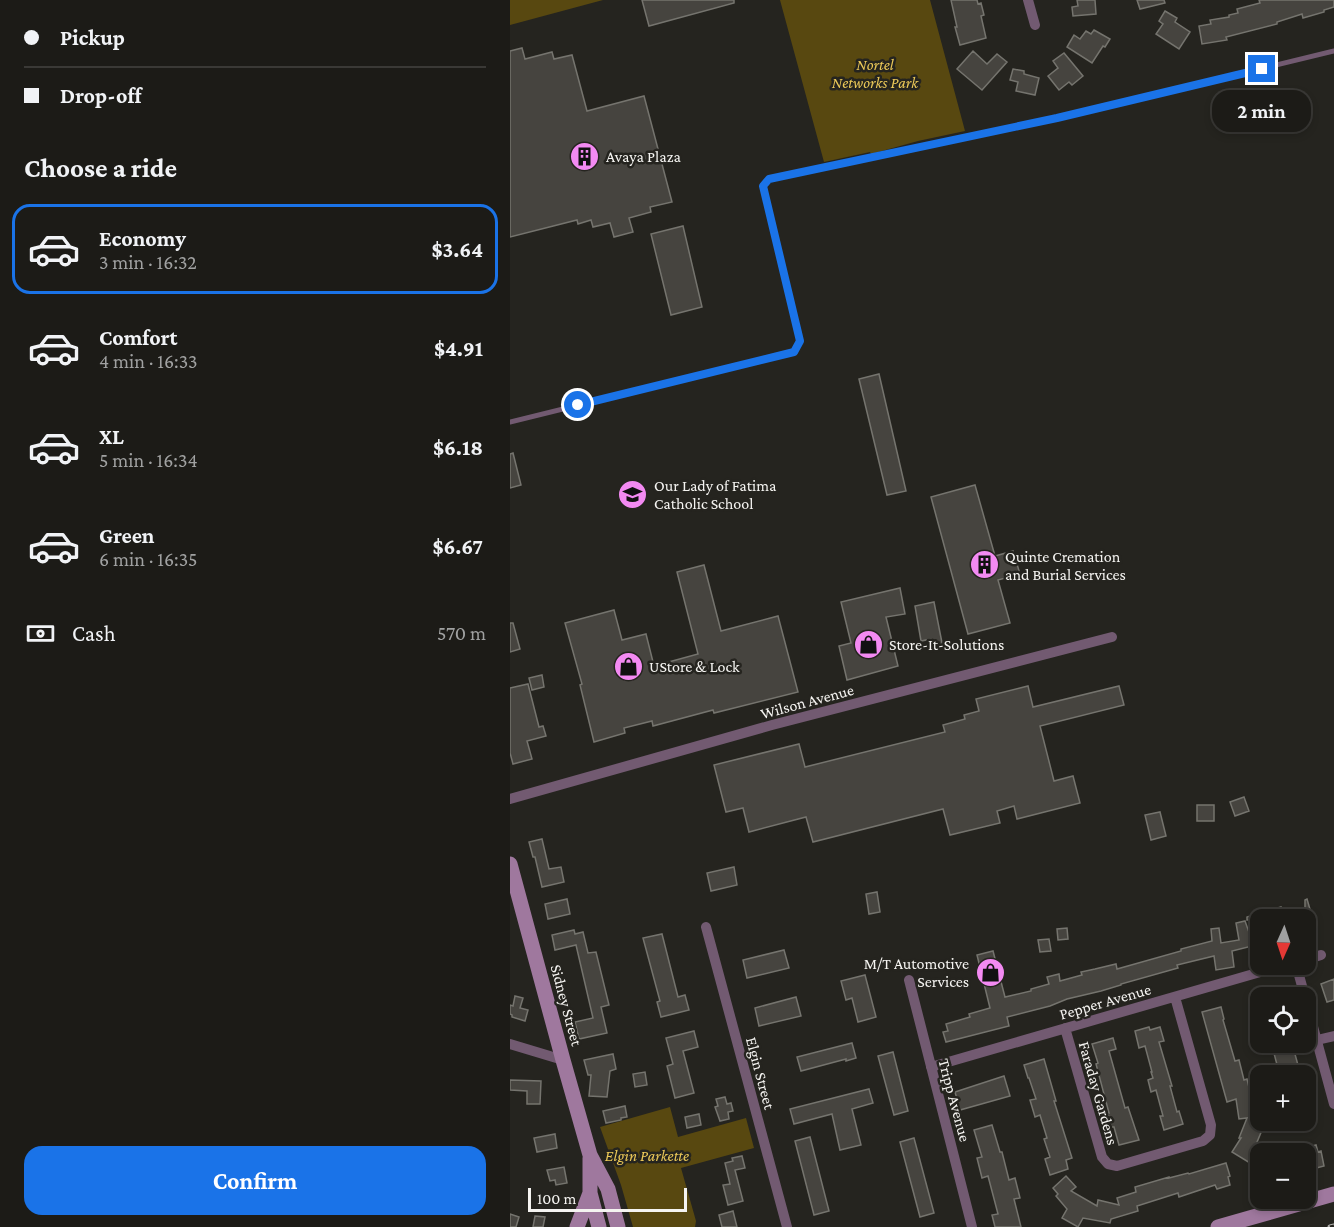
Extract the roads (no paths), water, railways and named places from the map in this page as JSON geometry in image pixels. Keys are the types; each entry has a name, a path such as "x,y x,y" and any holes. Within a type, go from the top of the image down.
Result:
{"main road":[{"name":"Sidney Street","path":"510,864 590,1155 608,1189 618,1227"},
{"name":"Sidney Street","path":"590,1155 590,1193 599,1227"},
{"path":"577,1227 590,1193"},
{"path":"1218,1227 1334,1194"}],"street":[{"path":"1028,0 1035,25"},
{"name":"Wilson Avenue","path":"510,799 772,725 1112,636"},
{"name":"Elgin Street","path":"706,927 787,1227"},
{"path":"1316,957 1321,955"},
{"name":"Pepper Avenue","path":"931,1067 1250,975"},
{"path":"1299,975 1334,1104"},
{"name":"Tripp Avenue","path":"909,980 972,1227"},
{"name":"Faraday Gardens","path":"1065,1028 1102,1157 1108,1164 1117,1166 1203,1141 1210,1135 1211,1125 1175,997"},
{"path":"1317,1040 1334,1036"},
{"path":"510,1044 563,1060"}],"lane":[{"path":"510,422 794,352 800,341 763,186 769,179 1057,118 1334,51"}],"railway":[{"path":"1330,1227 1334,1226"}],"place":[{"name":"Avaya Plaza","path":"585,156"},
{"name":"Our Lady of Fatima Catholic School","path":"633,494"},
{"name":"Quinte Cremation and Burial Services","path":"984,565"},
{"name":"Store-It-Solutions","path":"868,644"},
{"name":"UStore & Lock","path":"628,666"},
{"name":"M/T Automotive Services","path":"990,972"}],"park label":[{"name":"Nortel Networks Park","path":"875,73"},
{"name":"Elgin Parkette","path":"647,1155"}]}
